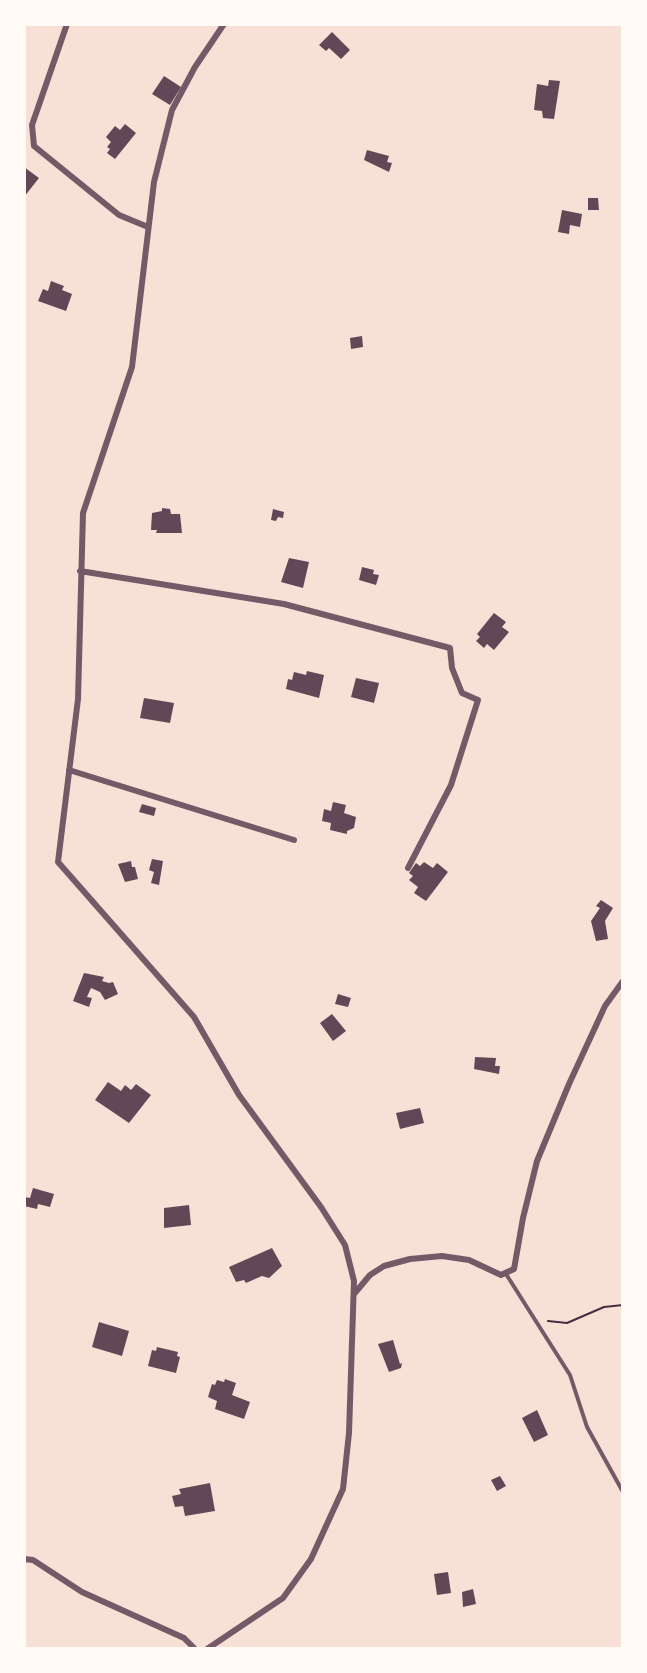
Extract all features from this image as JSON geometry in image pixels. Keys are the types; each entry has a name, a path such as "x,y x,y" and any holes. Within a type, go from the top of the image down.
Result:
{"street":[{"path":"67,24 32,125 34,146 119,215 148,227"},
{"path":"207,1649 283,1598 311,1558 343,1489 349,1433 354,1281 345,1245 321,1207 239,1095 194,1017 58,862 78,699 83,513 132,367 154,182 172,110 195,67 224,24"},
{"path":"80,571 284,604 450,648 452,668 462,693 478,700 451,785 408,868"},
{"path":"69,770 294,840"},
{"path":"353,1294 370,1275 384,1266 410,1259 442,1256 469,1260 496,1274 506,1274 516,1264 523,1218 537,1161 605,1006 623,981"},
{"path":"24,1559 33,1560 82,1593 184,1638 195,1649"}],"lane":[{"path":"506,1274 570,1375 587,1427 623,1492"}],"path":[{"path":"536,1321 567,1323 604,1307 623,1305"}],"building":[{"path":"332,32 350,50 341,59 329,48 326,51 319,45"},
{"path":"164,76 181,87 170,105 152,94"},
{"path":"549,80 560,81 554,119 543,118 542,111 534,110 537,84 548,86"},
{"path":"125,124 136,133 115,159 107,153 110,149 107,147 111,142 106,137 115,126 120,130"},
{"path":"367,150 389,156 387,162 392,163 389,172 364,160"},
{"path":"24,167 39,178 24,197"},
{"path":"588,198 598,198 599,210 588,210"},
{"path":"562,210 582,214 580,227 570,225 569,234 558,232"},
{"path":"51,281 64,286 62,290 72,294 66,311 38,301 43,289 48,291"},
{"path":"362,336 363,347 351,349 350,338"},
{"path":"162,508 170,509 171,514 180,514 182,533 156,533 157,530 151,530 152,513 162,511"},
{"path":"273,509 284,512 283,518 278,517 276,521 271,520"},
{"path":"289,558 309,562 303,588 281,582"},
{"path":"362,567 374,570 373,574 379,575 376,585 359,580"},
{"path":"494,613 506,622 502,627 509,632 494,650 487,644 484,648 476,641 480,637 477,634"},
{"path":"307,671 324,675 319,698 286,689 288,679 292,680 294,672 306,675"},
{"path":"356,678 379,683 374,703 351,697"},
{"path":"144,698 174,703 170,723 140,718"},
{"path":"333,802 346,805 344,813 356,817 354,828 347,831 347,834 330,830 331,823 322,821 324,809 331,811"},
{"path":"142,804 156,808 154,816 139,812"},
{"path":"152,859 163,861 159,885 151,883 154,872 149,870"},
{"path":"131,861 138,879 125,882 118,864"},
{"path":"424,862 433,868 437,863 448,872 426,901 414,893 418,887 409,880 413,876 409,873 416,863 420,866"},
{"path":"601,900 613,908 605,921 608,939 596,941 591,921 600,908 596,906"},
{"path":"84,973 104,977 102,981 113,982 118,994 105,1000 100,992 91,988 87,997 92,998 89,1007 73,1001"},
{"path":"338,994 351,998 348,1007 335,1004"},
{"path":"332,1014 346,1031 333,1041 320,1023"},
{"path":"475,1057 496,1058 495,1066 500,1066 499,1074 474,1069"},
{"path":"108,1082 121,1091 125,1085 131,1090 136,1084 151,1095 129,1123 95,1100"},
{"path":"420,1108 424,1123 400,1129 396,1113"},
{"path":"33,1188 54,1194 50,1207 38,1204 37,1209 24,1206 24,1197 30,1198"},
{"path":"189,1205 191,1225 164,1228 164,1208"},
{"path":"272,1248 282,1266 269,1278 262,1276 246,1283 244,1280 236,1282 229,1267"},
{"path":"99,1322 129,1331 122,1356 92,1347"},
{"path":"393,1340 400,1364 402,1363 401,1368 389,1372 378,1344"},
{"path":"157,1347 178,1352 177,1356 180,1357 176,1373 148,1366 152,1350 156,1351"},
{"path":"225,1379 236,1383 232,1395 250,1402 244,1419 215,1409 217,1401 208,1397 212,1384 215,1385 217,1380 224,1382"},
{"path":"537,1410 548,1435 534,1442 522,1418"},
{"path":"500,1476 506,1486 497,1491 491,1480"},
{"path":"210,1483 215,1511 185,1516 183,1506 175,1507 172,1496 181,1494 179,1489"},
{"path":"448,1572 451,1593 437,1595 434,1574"},
{"path":"473,1589 476,1604 463,1607 462,1592"}]}
